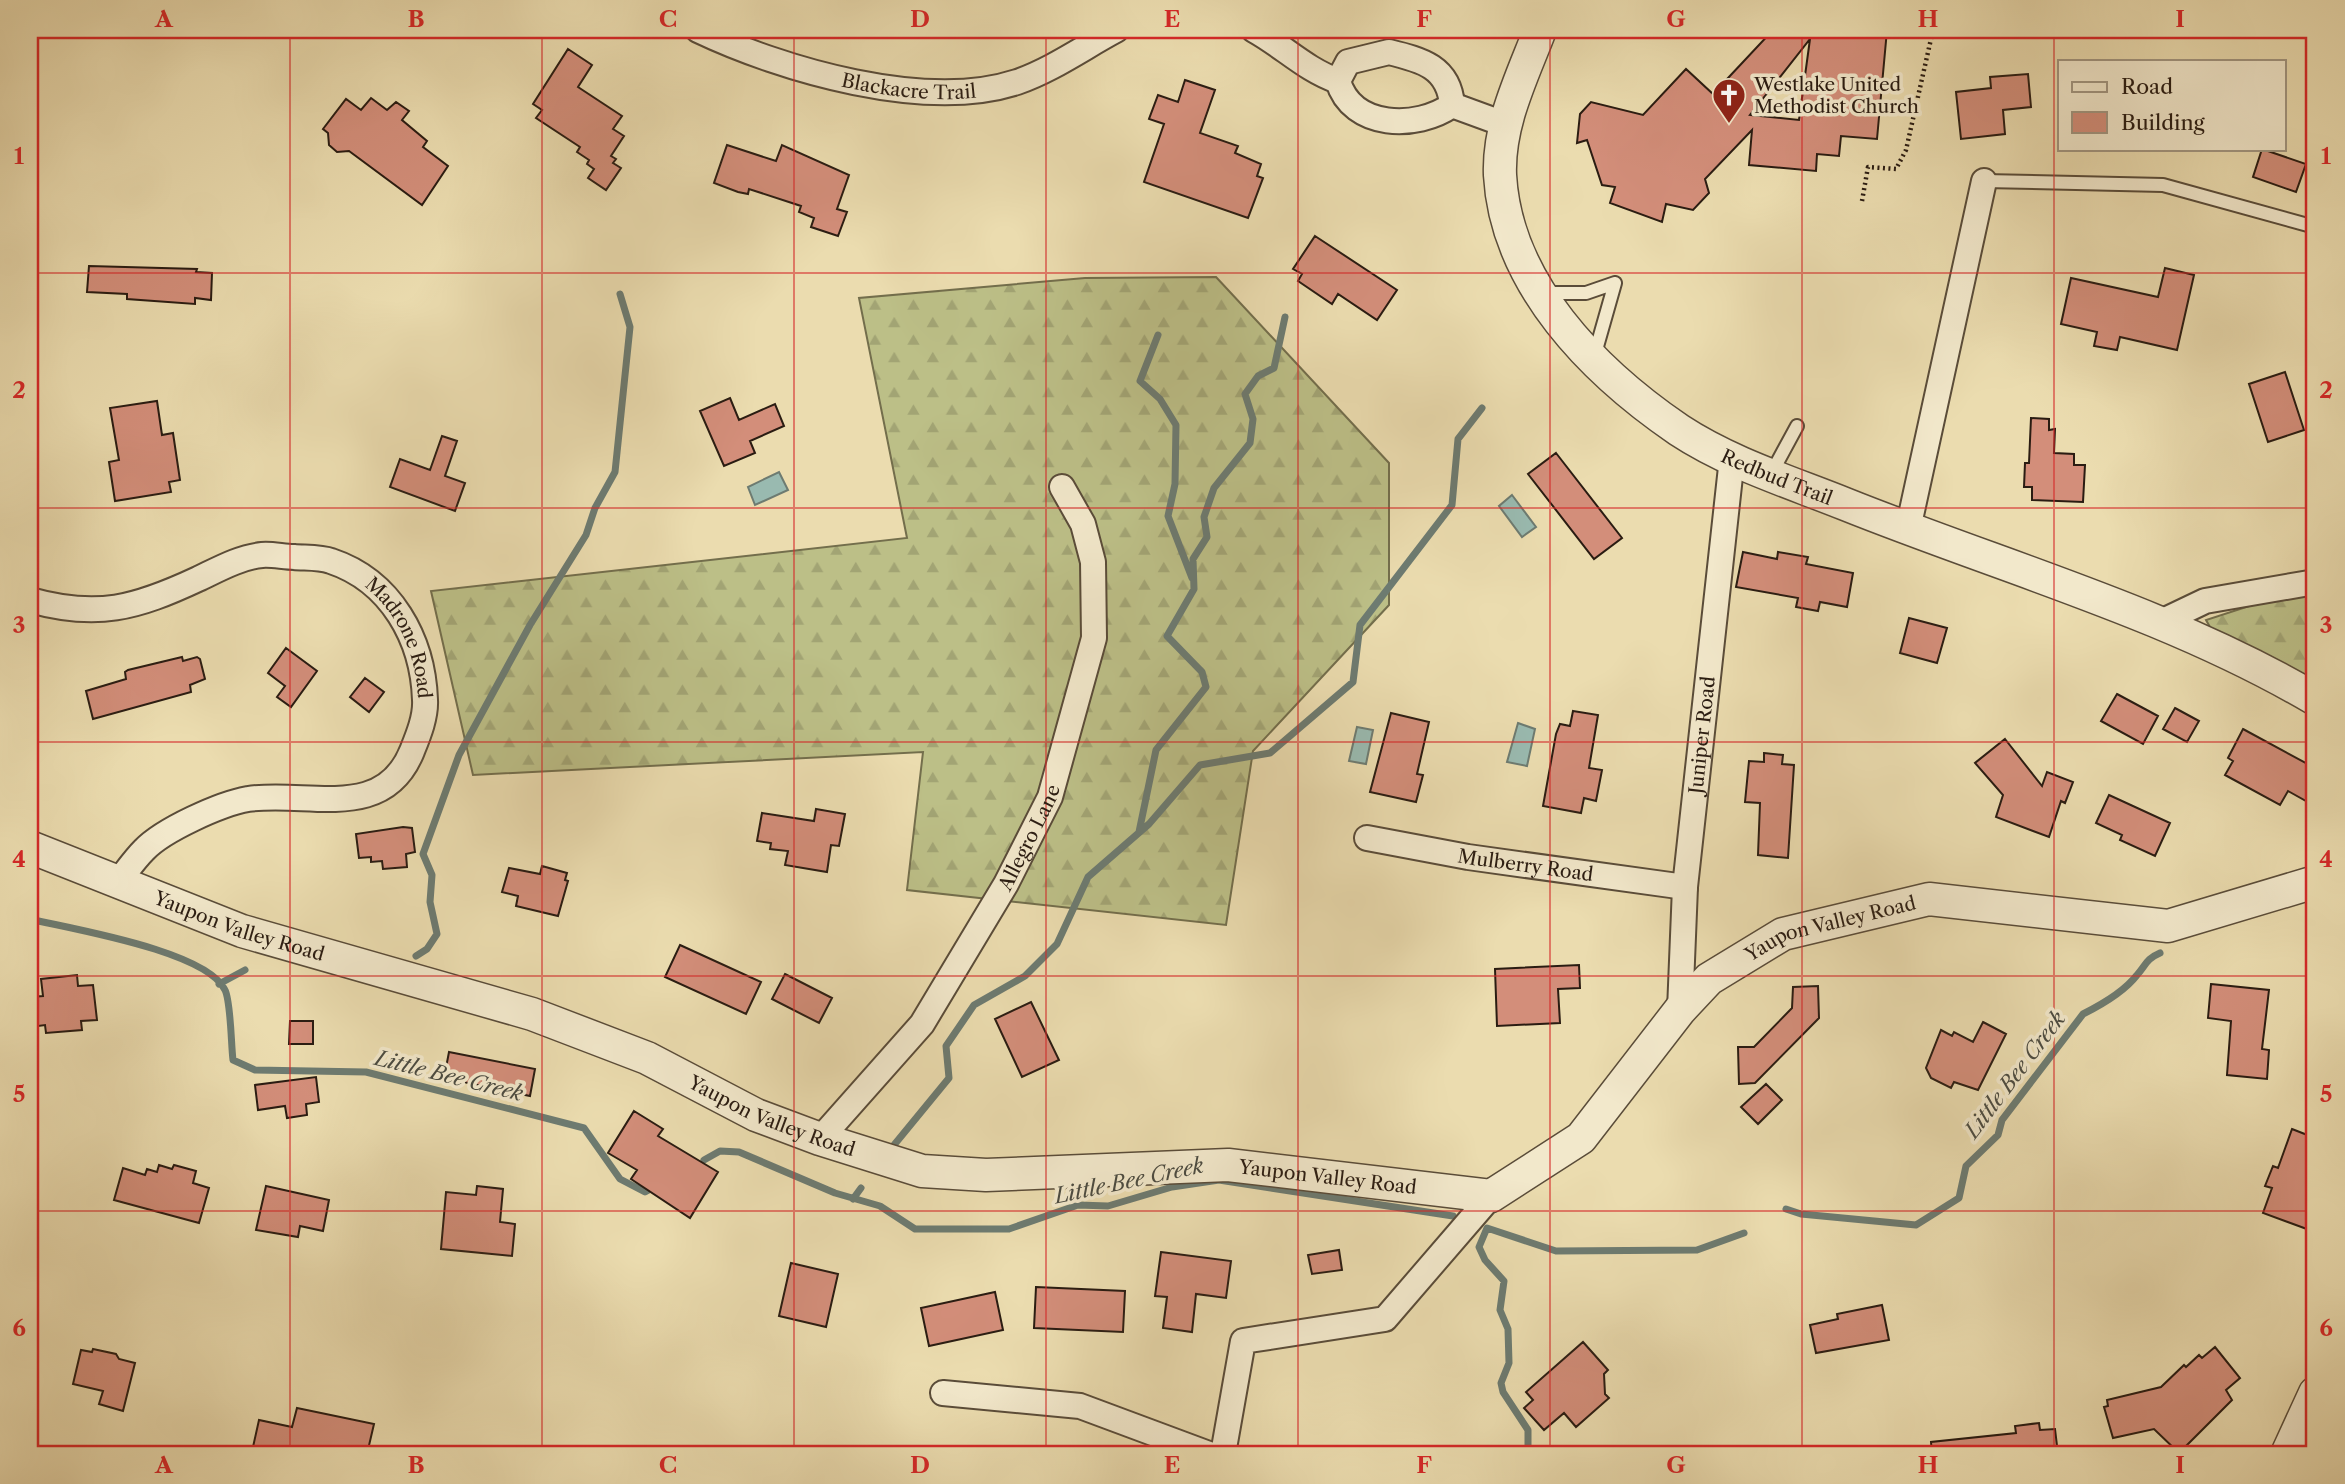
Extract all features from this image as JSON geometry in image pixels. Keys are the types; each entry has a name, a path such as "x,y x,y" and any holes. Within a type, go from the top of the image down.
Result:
{"street":[{"name":"Blackacre Trail","path":"698,30 725,43 831,77 913,90 979,91 1018,81 1049,68 1116,30"},
{"path":"1254,30 1284,47 1304,65 1338,81"},
{"name":"Redbud Trail","path":"1540,30 1504,124 1500,173 1504,211 1519,255 1539,293 1594,358 1635,397 1672,424 1732,458 1908,529 2161,622 2239,658 2315,699"},
{"path":"1389,52 1414,58 1440,73 1451,86 1452,105 1441,113 1422,119 1379,120 1357,111 1341,92 1338,81 1348,62 1389,52"},
{"path":"1452,105 1504,124"},
{"path":"1908,529 1984,181"},
{"name":"Juniper Road","path":"1680,1010 1685,887 1732,458"},
{"name":"Allegro Lane","path":"820,1139 922,1024 1006,884 1050,797 1094,638 1093,562 1083,524 1062,487"},
{"name":"Madrone Road","path":"30,600 65,611 104,610 155,600 226,566 262,555 329,560 371,580 397,609 405,619 420,664 425,702 419,735 405,768 383,790 357,798 247,800 193,819 145,848 117,883"},
{"path":"2161,622 2205,601 2315,582"},
{"name":"Mulberry Road","path":"1367,838 1468,857 1685,887"},
{"name":"Yaupon Valley Road","path":"30,847 242,931 532,1014 647,1058 756,1115 820,1139 922,1171 986,1175 1228,1165 1491,1196 1581,1138 1680,1010 1709,979 1783,934 1929,899 2168,926 2315,882"},
{"path":"1223,1454 1243,1341 1385,1319 1491,1196"},
{"path":"943,1393 1080,1406 1209,1454"},
{"path":"2287,1454 2315,1393"}],"lane":[{"path":"1984,181 2163,185 2315,227"},
{"path":"1539,293 1586,293 1615,283 1594,358"},
{"path":"1771,474 1797,426"}],"path":[{"path":"1906,38 1908,30"},
{"path":"1862,201 1868,167 1896,169 1906,150 1933,30"}],"green space":[{"path":"1216,277 1389,463 1389,605 1253,751 1226,925 907,890 923,752 473,775 431,591 907,538 859,298 1085,278"},
{"path":"2315,592 2315,691 2214,634 2206,620 2277,597"}],"water":[{"path":"779,472 788,490 755,505 748,487"},
{"path":"1512,495 1536,527 1522,537 1499,506"},
{"path":"1518,723 1535,729 1527,766 1507,762"},
{"path":"1357,727 1373,730 1366,764 1349,761"}],"building":[{"name":"Westlake United Methodist Church","path":"1773,30 1887,30 1877,139 1841,136 1839,156 1817,154 1816,171 1749,165 1752,130 1705,179 1709,193 1693,210 1666,204 1662,222 1610,203 1615,187 1602,185 1587,140 1577,143 1580,114 1591,102 1643,115 1686,69 1713,94","holes":["1810,39 1799,120 1750,115"]},
{"path":"568,49 592,65 578,87 622,116 613,129 624,136 611,156 616,159 613,163 621,168 606,190 588,178 594,169 587,164 589,160 577,152 580,147 536,118 542,110 533,104"},
{"path":"2028,74 2031,107 2003,110 2005,134 1961,139 1956,92 1991,88 1990,77"},
{"path":"1185,80 1215,90 1200,133 1238,146 1235,153 1261,164 1257,176 1263,178 1248,218 1144,182 1164,124 1149,119 1158,95 1178,102"},
{"path":"371,98 387,110 396,102 409,111 402,120 427,141 423,147 448,166 422,205 349,151 337,152 329,145 328,133 323,129 346,99 361,110"},
{"path":"727,145 776,161 782,145 849,175 837,209 847,212 838,236 811,227 814,218 799,212 801,206 749,189 748,194 714,183"},
{"path":"2262,150 2306,164 2296,192 2253,177"},
{"path":"1315,236 1397,290 1377,320 1338,294 1332,304 1298,281 1302,274 1293,269"},
{"path":"89,266 197,269 196,272 212,273 211,300 195,298 195,304 127,299 127,294 87,292"},
{"path":"2165,268 2194,275 2177,350 2120,337 2117,350 2094,346 2097,332 2061,324 2071,278 2158,297"},
{"path":"2285,372 2304,430 2268,442 2249,384"},
{"path":"730,398 739,420 775,404 784,426 750,441 755,453 724,466 700,411"},
{"path":"157,401 162,435 173,433 180,480 169,482 171,492 115,501 109,462 119,460 110,408"},
{"path":"2031,418 2049,419 2049,430 2055,429 2054,453 2074,454 2074,465 2085,465 2083,502 2032,500 2032,487 2024,487 2025,463 2029,463"},
{"path":"442,436 457,441 445,476 465,483 455,511 390,487 400,459 430,470"},
{"path":"1556,453 1622,538 1594,559 1528,474"},
{"path":"1743,552 1777,559 1778,552 1808,557 1806,564 1853,573 1847,607 1820,602 1818,611 1796,607 1798,598 1736,587"},
{"path":"1909,618 1947,628 1937,663 1900,653"},
{"path":"286,648 317,671 291,707 277,697 285,686 268,673"},
{"path":"182,657 183,661 197,657 200,659 205,679 190,685 191,692 93,719 86,691 126,679 125,672 128,670"},
{"path":"365,678 384,692 369,712 350,697"},
{"path":"2117,694 2158,716 2143,744 2101,721"},
{"path":"2175,708 2199,721 2187,742 2163,729"},
{"path":"1573,711 1598,715 1589,768 1602,770 1596,801 1584,798 1581,813 1543,806 1556,734 1560,724 1570,726"},
{"path":"1391,713 1429,722 1417,774 1423,775 1416,802 1370,792"},
{"path":"2243,729 2315,768 2315,806 2288,791 2280,805 2225,775 2233,761 2228,758"},
{"path":"2005,739 2042,786 2047,772 2073,782 2065,803 2061,801 2049,837 1996,817 2003,795 1975,763"},
{"path":"1764,753 1783,755 1782,764 1794,765 1788,858 1758,855 1760,803 1745,802 1749,761 1764,762"},
{"path":"2109,795 2170,823 2155,856 2120,840 2122,835 2096,823"},
{"path":"816,809 845,814 839,846 831,845 827,872 785,865 788,851 770,849 771,843 757,841 762,813 814,821"},
{"path":"412,828 415,852 406,854 407,867 383,869 382,861 371,862 371,857 359,858 356,834"},
{"path":"542,866 567,873 565,880 568,881 558,916 516,906 518,896 502,892 509,868 540,874"},
{"path":"680,945 761,982 746,1014 665,977"},
{"path":"1579,965 1580,988 1558,989 1560,1023 1497,1026 1495,969"},
{"path":"785,974 832,998 819,1023 772,999"},
{"path":"77,975 78,986 93,985 97,1020 81,1021 82,1030 46,1033 45,1025 30,1027 30,997 43,996 41,979"},
{"path":"2211,984 2269,990 2262,1049 2269,1050 2267,1079 2227,1075 2231,1021 2208,1018"},
{"path":"1818,986 1819,1018 1755,1083 1739,1084 1738,1047 1754,1047 1792,1008 1793,987"},
{"path":"1031,1002 1059,1060 1022,1077 995,1019"},
{"path":"290,1021 313,1021 313,1044 289,1044"},
{"path":"1983,1022 2006,1034 1978,1090 1954,1082 1951,1088 1931,1078 1926,1068 1941,1030 1952,1036 1954,1032 1973,1042"},
{"path":"449,1052 535,1069 530,1096 444,1078"},
{"path":"316,1077 319,1102 306,1104 307,1115 287,1118 285,1106 258,1110 255,1085"},
{"path":"1766,1084 1782,1100 1758,1124 1741,1107"},
{"path":"634,1111 663,1129 658,1136 718,1172 690,1218 631,1179 637,1170 608,1153"},
{"path":"2292,1129 2315,1138 2315,1182 2308,1201 2315,1204 2315,1232 2263,1213 2272,1188 2265,1186 2273,1166 2278,1168"},
{"path":"159,1165 172,1169 174,1165 196,1171 193,1183 209,1188 199,1223 114,1200 123,1168 145,1175 147,1169 157,1172"},
{"path":"266,1186 329,1200 323,1231 300,1226 298,1237 256,1230"},
{"path":"477,1186 503,1189 500,1222 515,1224 512,1256 441,1249 446,1192 476,1195"},
{"path":"1339,1250 1342,1270 1312,1274 1308,1255"},
{"path":"1161,1252 1231,1261 1226,1298 1196,1294 1192,1332 1163,1328 1167,1297 1155,1296"},
{"path":"791,1263 838,1274 826,1327 779,1316"},
{"path":"1036,1287 1125,1291 1123,1332 1034,1328"},
{"path":"995,1292 1003,1330 929,1346 921,1308"},
{"path":"1882,1305 1889,1340 1816,1353 1810,1325 1838,1319 1837,1314"},
{"path":"1583,1342 1608,1370 1604,1374 1605,1394 1609,1398 1576,1427 1564,1413 1544,1430 1524,1408 1533,1400 1526,1392"},
{"path":"2215,1347 2240,1378 2226,1390 2232,1400 2179,1453 2154,1429 2113,1438 2104,1407 2108,1406 2107,1400 2161,1387 2184,1365 2186,1367 2199,1355 2202,1358"},
{"path":"93,1349 116,1354 119,1359 135,1363 123,1411 99,1404 103,1391 73,1384 81,1350 92,1352"},
{"path":"297,1408 374,1424 367,1454 286,1454 253,1447 259,1420 292,1427"},
{"path":"2039,1423 2040,1430 2055,1429 2058,1454 1932,1454 1931,1442 2016,1433 2015,1426"}],"waterway":[{"path":"416,956 427,949 437,934 430,902 432,875 423,854 459,755 530,625 586,535 595,508 615,472 630,327 620,294"},
{"path":"1139,832 1156,750 1206,687 1202,672 1167,636 1194,589 1193,559 1207,537 1204,517 1214,488 1250,443 1253,419 1245,394 1258,376 1274,368 1285,317"},
{"path":"1158,335 1140,381 1160,399 1176,425 1175,484 1168,516 1192,578"},
{"path":"894,1145 949,1078 946,1046 974,1005 1025,976 1057,944 1088,877 1149,824 1200,765 1270,753 1353,682 1360,625 1452,505 1458,439 1482,408"},
{"name":"Little Bee Creek","path":"30,919 166,953 213,976 227,996 233,1060 255,1070 366,1072 584,1128 620,1179 645,1192 654,1187"},
{"name":"Little Bee Creek","path":"1786,1209 1801,1214 1916,1225 1959,1198 1966,1166 1998,1135 2002,1120 2083,1014 2119,992 2149,960 2160,953"},
{"path":"219,984 245,970"},
{"name":"Little Bee Creek","path":"704,1160 720,1151 739,1152 835,1193 880,1206 915,1229 1009,1229 1078,1205 1108,1206 1172,1187 1219,1180 1453,1216"},
{"path":"853,1199 861,1188"},
{"name":"Little Bee Creek","path":"1528,1454 1528,1430 1503,1392 1501,1383 1509,1363 1508,1329 1500,1310 1504,1281 1485,1260 1479,1247 1487,1228 1556,1251 1697,1250 1744,1233"}],"place":[{"name":"Westlake United Methodist Church","path":"1729,125"}]}
